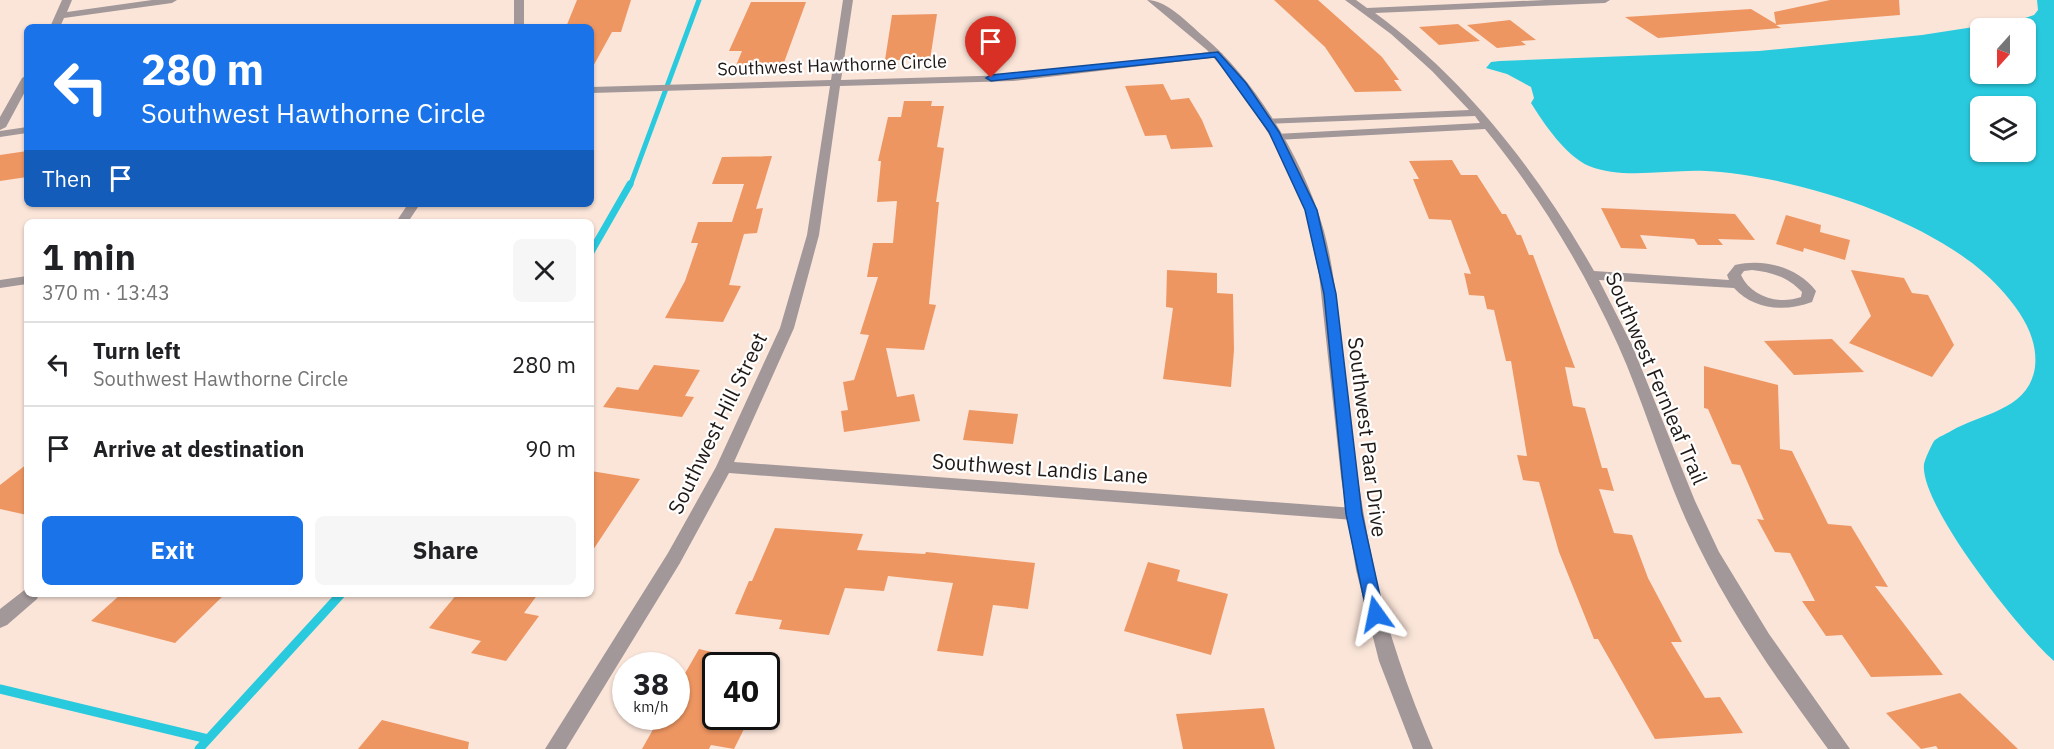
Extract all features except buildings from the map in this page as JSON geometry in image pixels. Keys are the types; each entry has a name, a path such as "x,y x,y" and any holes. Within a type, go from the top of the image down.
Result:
{"street":[{"path":"57,24 67,0"},
{"path":"62,15 172,0"},
{"path":"519,0 519,24"},
{"name":"Southwest Hill Street","path":"555,749 674,558 724,467 786,328 813,235 848,0"},
{"name":"Southwest Paar Drive","path":"1152,0 1218,54 1276,137 1311,210 1330,294 1354,514 1380,634 1423,749"},
{"name":"Southwest Fernleaf Trail","path":"1350,0 1453,87 1527,175 1592,275 1625,347 1695,522 1740,609 1840,749"},
{"path":"1365,11 1605,0"},
{"name":"Southwest Hawthorne Circle","path":"594,90 1013,78 1218,54"},
{"path":"0,127 24,83"},
{"path":"1267,122 1476,113"},
{"path":"1276,137 1487,126"},
{"path":"0,134 24,130"},
{"path":"1592,275 1736,284 1763,301 1782,305 1798,304 1807,299 1809,291 1801,281 1787,273 1752,266 1740,268 1734,275 1736,284"},
{"path":"0,284 24,280"},
{"name":"Southwest Landis Lane","path":"724,467 1354,514"},
{"path":"0,620 27,597"}],"water":[{"path":"2037,0 2054,0 2054,661 2019,625 1997,598 1954,537 1927,483 1924,464 1934,441 2003,408 2024,393 2031,381 2035,367 2032,337 2018,310 2005,294 1979,268 1946,245 1867,207 1825,193 1743,175 1706,171 1631,173 1589,166 1572,155 1549,130 1531,103 1534,98 1531,87 1507,74 1486,68 1491,62 1500,61 1759,51 1922,35 1970,28 1970,84 2036,84 2036,18 2025,18 2034,15 2038,10"}],"waterway":[{"path":"630,186 699,0"},
{"path":"594,247 630,184"},
{"path":"199,749 338,597"},
{"path":"0,689 208,739"}],"route":[{"path":"991,78 1013,78 1218,54 1242,85 1274,132 1311,210 1330,294 1354,514 1376,614"}]}
